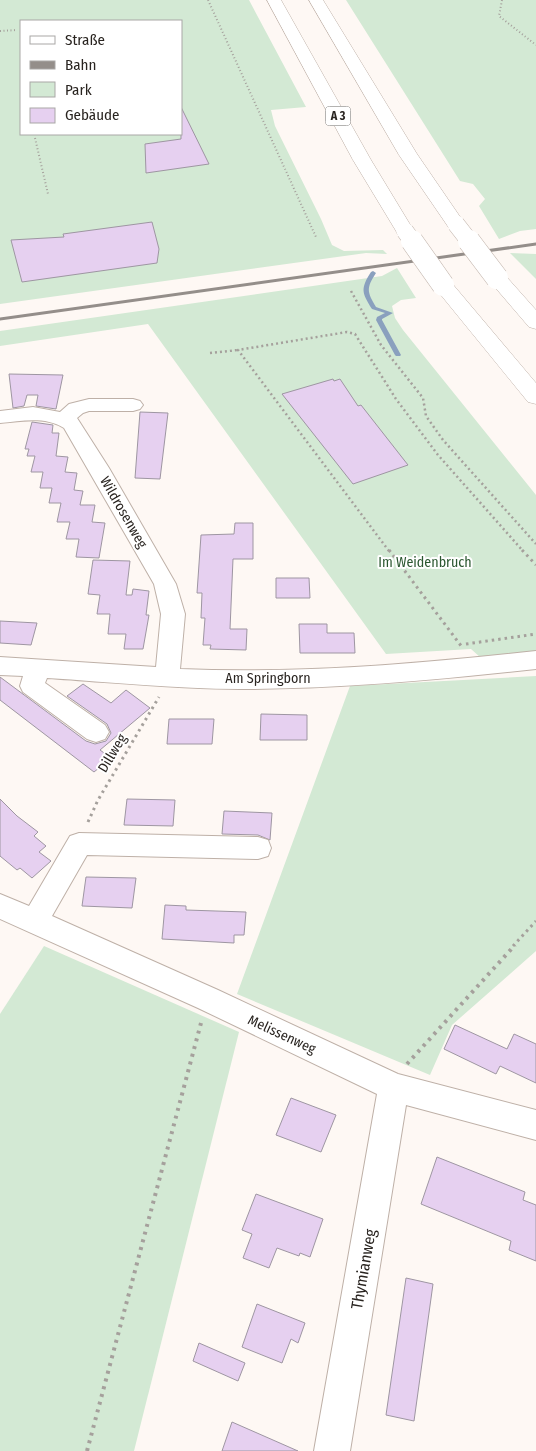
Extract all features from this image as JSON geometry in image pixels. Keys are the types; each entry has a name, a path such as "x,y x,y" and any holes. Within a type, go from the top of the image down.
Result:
{"highway":[{"name":"A 3","path":"274,0 362,160 405,232 443,285 536,397"},
{"path":"316,0 408,155 456,224 536,323"}],"street":[{"path":"0,417 32,413 64,419 76,408 89,405 133,405"},
{"name":"Wildrosenweg","path":"64,419 72,424 99,468 165,584 173,614 171,652 167,676"},
{"name":"Am Springborn","path":"0,666 236,680 332,678 536,660"},
{"path":"38,668 32,686 96,732"},
{"path":"34,922 79,844 258,848"},
{"name":"Melissenweg","path":"0,906 208,999 394,1087 536,1125"},
{"name":"Thymianweg","path":"332,1451 394,1087"}],"path":[{"path":"208,0 316,237"},
{"path":"502,0 498,16 536,45"},
{"path":"0,31 16,30"},
{"path":"35,138 48,194"},
{"path":"351,291 381,345 423,398 426,416 442,440 536,544"},
{"path":"210,353 348,332 355,334 396,399 438,455 536,565"},
{"path":"238,350 461,644 536,634"},
{"name":"Dillweg","path":"79,844 98,800 162,692 167,676"},
{"path":"394,1087 405,1066 536,921"},
{"path":"87,1451 208,999"}],"green space":[{"path":"0,0 249,0 306,107 271,110 275,126 332,245 344,251 383,250 387,254 366,253 0,304"},
{"path":"346,0 536,0 536,229 520,231 499,239 479,206 485,199 473,184 460,181"},
{"path":"510,253 536,254 536,279"},
{"name":"Im Weidenbruch","path":"397,268 416,298 401,300 392,306 395,318 536,495 536,651 481,658 471,649 386,654 148,324 0,346 0,331 382,276"},
{"path":"536,676 536,951 452,1025 430,1075 237,994 350,686"},
{"path":"44,946 239,1032 134,1451 0,1451 0,1014"}],"building":[{"path":"182,109 209,164 146,173 145,144 181,139"},
{"path":"152,222 159,249 157,263 22,282 11,240 64,237 63,234"},
{"path":"9,374 63,375 56,409 36,406 38,395 27,395 24,406 13,408"},
{"path":"333,379 334,381 340,379 358,406 361,405 408,465 353,484 282,394"},
{"path":"140,412 168,413 160,479 135,478"},
{"path":"32,422 53,425 52,433 59,433 56,456 68,457 65,472 77,473 74,490 83,491 80,505 95,505 92,522 105,523 99,558 76,557 79,539 66,539 70,522 57,522 61,503 49,503 52,488 40,488 43,472 31,472 35,456 27,456 29,449 25,449"},
{"path":"235,523 253,523 253,559 233,559 230,629 247,629 246,650 210,649 211,645 203,645 205,618 201,618 202,593 197,593 201,535 234,534"},
{"path":"93,560 130,561 126,595 132,595 133,589 149,591 146,615 149,615 143,649 124,649 126,634 108,634 110,614 97,614 100,595 88,594"},
{"path":"276,578 309,578 310,598 276,598"},
{"path":"0,621 37,623 31,645 0,643"},
{"path":"299,624 327,624 327,633 354,633 355,653 300,653"},
{"path":"0,677 86,741 95,744 106,741 111,733 107,724 67,696 83,684 111,703 126,690 150,708 100,750 111,758 94,772 0,700"},
{"path":"261,714 307,715 307,740 260,740"},
{"path":"169,719 214,719 212,744 167,744"},
{"path":"0,799 17,816 38,832 34,836 46,846 39,852 51,861 32,878 20,868 17,870 0,856"},
{"path":"127,799 175,800 173,826 124,825"},
{"path":"224,811 272,813 270,840 258,835 222,834"},
{"path":"86,877 136,878 132,908 82,906"},
{"path":"165,905 186,906 186,910 246,912 244,935 234,935 234,943 162,939"},
{"path":"455,1025 507,1049 514,1034 536,1044 536,1083 500,1066 496,1074 444,1049"},
{"path":"291,1098 336,1115 321,1152 276,1135"},
{"path":"437,1157 525,1192 523,1200 536,1205 536,1261 509,1250 511,1241 421,1204"},
{"path":"256,1194 323,1219 310,1257 300,1253 299,1256 277,1248 269,1268 243,1258 252,1234 242,1230"},
{"path":"406,1278 433,1284 414,1421 386,1415"},
{"path":"257,1304 305,1323 298,1343 291,1339 282,1363 242,1347"},
{"path":"199,1343 245,1363 238,1381 193,1361"},
{"path":"232,1422 298,1451 222,1451"}],"waterway":[{"path":"373,273 365,287 365,291 374,308 390,313 379,318 379,320 398,355"}],"railway":[{"path":"0,319 536,244"}]}
